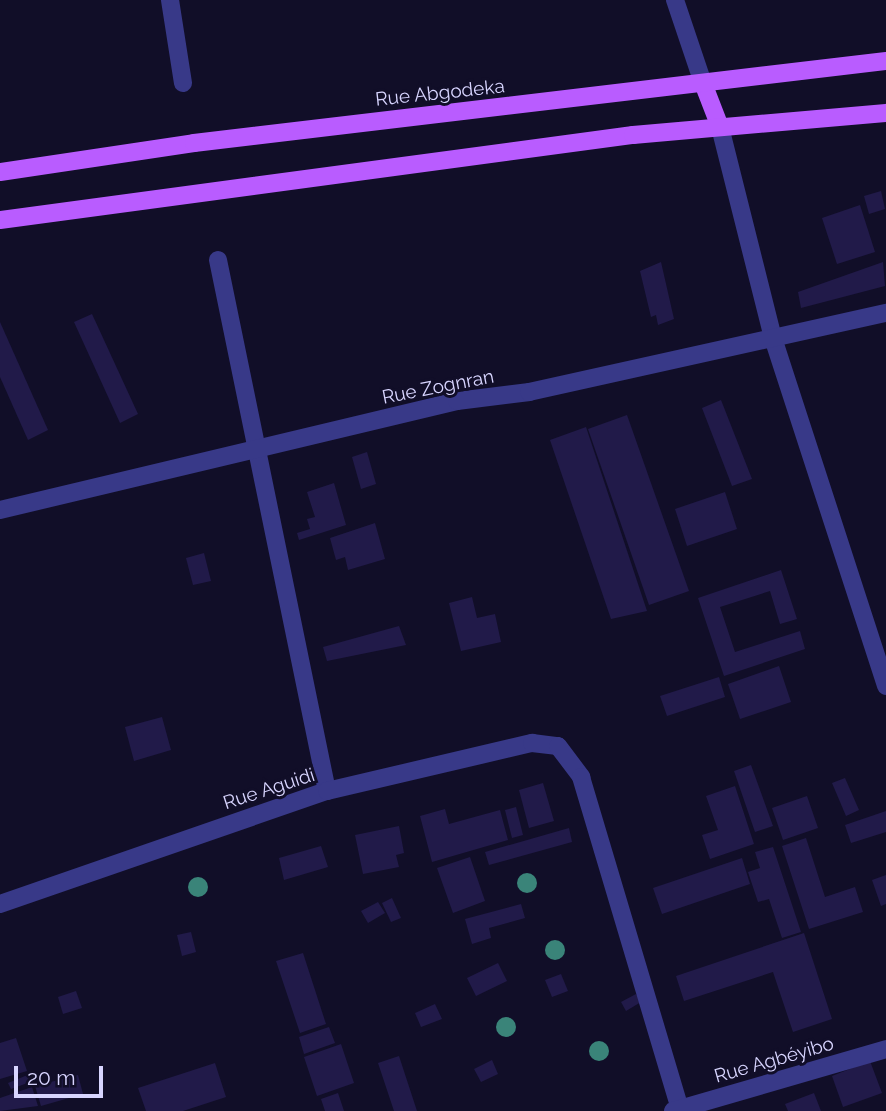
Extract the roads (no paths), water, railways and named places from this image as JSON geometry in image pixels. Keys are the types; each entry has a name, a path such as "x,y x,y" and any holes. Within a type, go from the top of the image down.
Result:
{"main road":[{"name":"Rue Abgodeka","path":"0,172 207,142 886,61"},
{"path":"703,83 720,127"},
{"path":"0,220 207,190 720,127 886,113"}],"street":[{"path":"170,0 183,83"},
{"path":"674,0 703,83"},
{"path":"720,127 773,338 886,686"},
{"path":"218,260 260,450 327,791"},
{"name":"Rue Zognran","path":"0,510 457,401 529,392 886,313"},
{"name":"Rue Aguidi","path":"0,904 327,791 532,743 558,746 582,777 677,1110"},
{"name":"Rue Agbéyibo","path":"677,1110 886,1049"}]}
